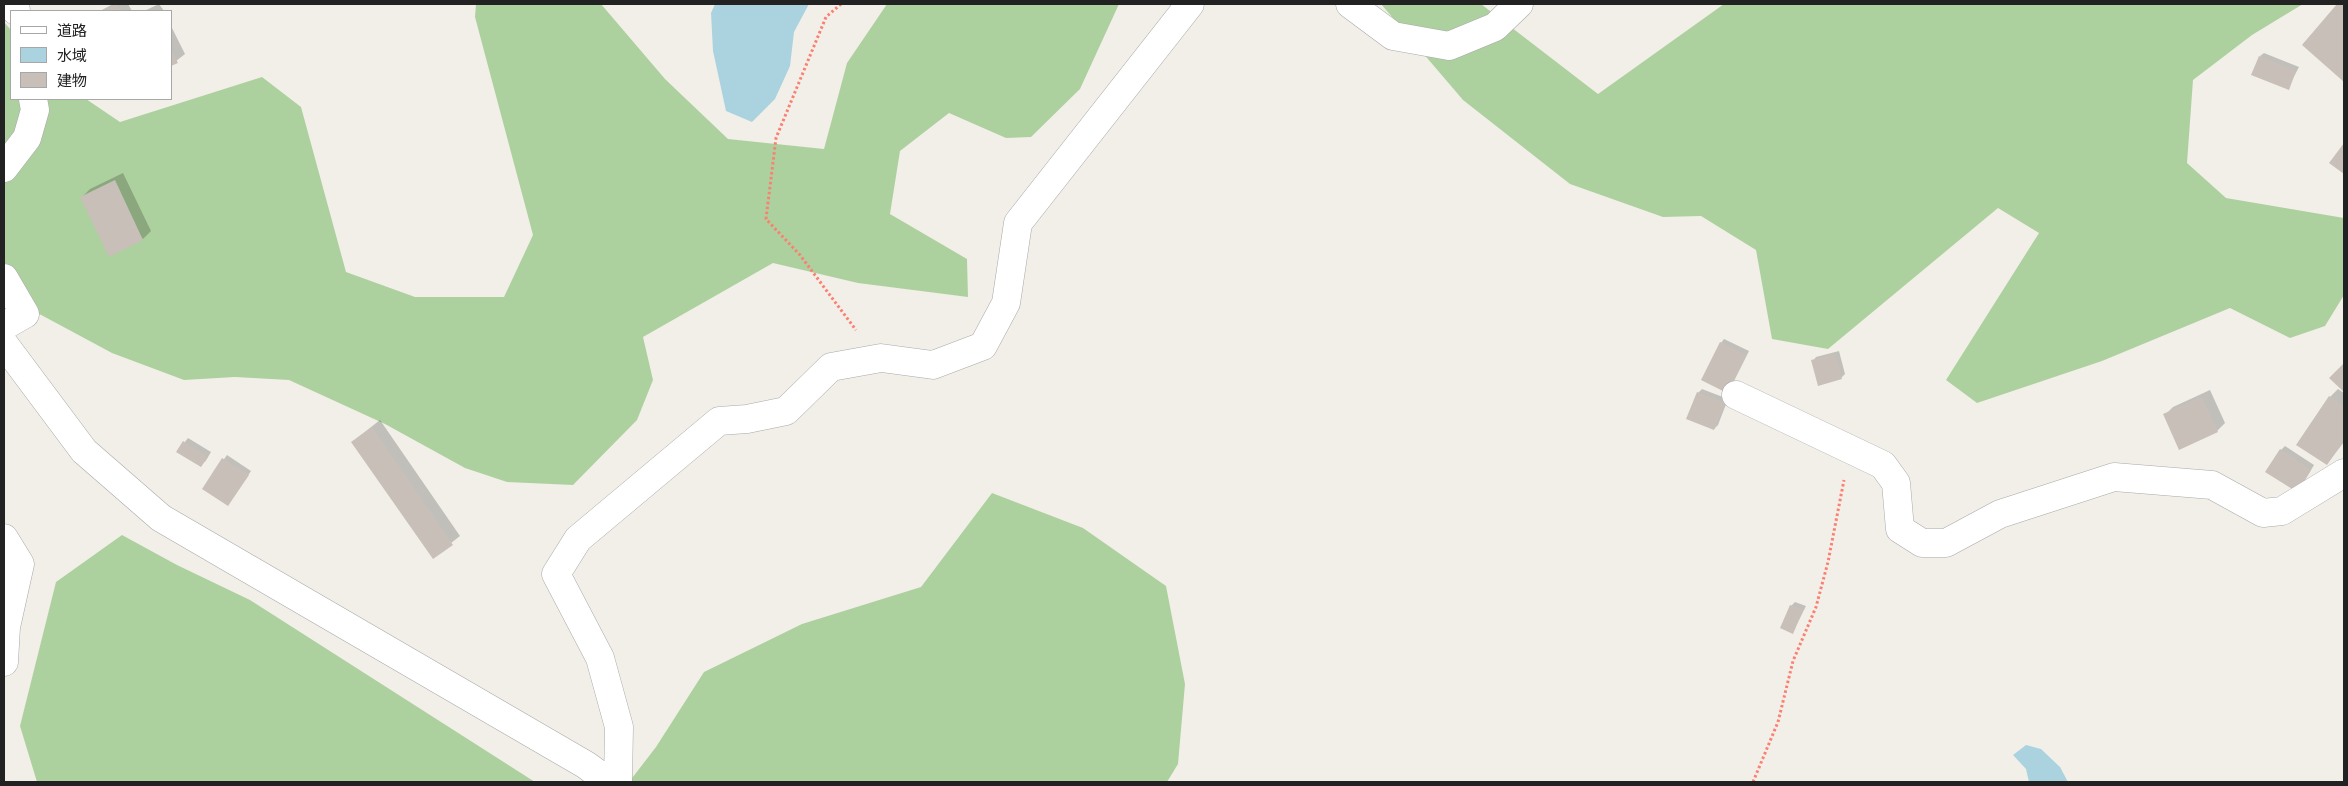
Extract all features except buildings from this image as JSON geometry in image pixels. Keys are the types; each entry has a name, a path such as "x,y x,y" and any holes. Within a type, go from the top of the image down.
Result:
{"street":[{"path":"618,782 619,727 600,658 556,574 578,539 719,421 747,419 786,411 831,367 881,358 933,365 983,346 1006,302 1018,223 1190,4"},
{"path":"1350,4 1393,36 1449,46 1495,27 1519,4"},
{"path":"4,168 27,138 35,110 33,100"},
{"path":"4,278 25,314 4,326"},
{"path":"4,344 84,451 161,518 586,765 609,782"},
{"path":"1736,395 1850,451 1883,465 1896,483 1900,529 1922,543 1946,542 2000,514 2114,477 2212,485 2263,513 2282,511 2344,473"},
{"path":"4,538 20,564 6,627 4,662"}],"path":[{"path":"842,4 826,17 776,138 766,219 800,255 864,341 881,358"},
{"path":"1753,782 1778,722 1793,661 1816,607 1828,562 1850,451"}],"green space":[{"path":"476,4 601,4 665,79 728,139 824,149 847,63 887,4 1119,4 1080,89 1031,137 1006,138 949,113 900,151 890,214 967,259 968,297 858,283 773,263 643,337 653,380 637,420 573,485 507,482 465,468 385,424 289,380 235,377 184,380 112,353 4,295 4,22 10,29 10,100 87,100 120,122 262,77 301,107 346,272 415,297 504,297 533,235 475,17"},
{"path":"1381,4 1481,4 1598,94 1724,4 2303,4 2252,35 2193,80 2187,163 2226,198 2344,218 2344,295 2325,326 2290,338 2230,308 2102,361 1977,403 1946,380 2039,233 1998,208 1828,349 1772,339 1756,250 1701,216 1663,217 1570,184 1463,100"},
{"path":"992,493 1083,528 1166,586 1185,684 1178,764 1167,782 629,782 656,747 704,672 802,624 921,587"},
{"path":"122,535 177,565 250,600 535,782 37,782 20,726 56,582"}],"water":[{"path":"715,4 809,4 794,32 790,66 775,99 752,122 726,111 713,51 711,13"},
{"path":"2026,745 2041,749 2060,767 2068,782 2029,782 2026,769 2013,755"}]}
